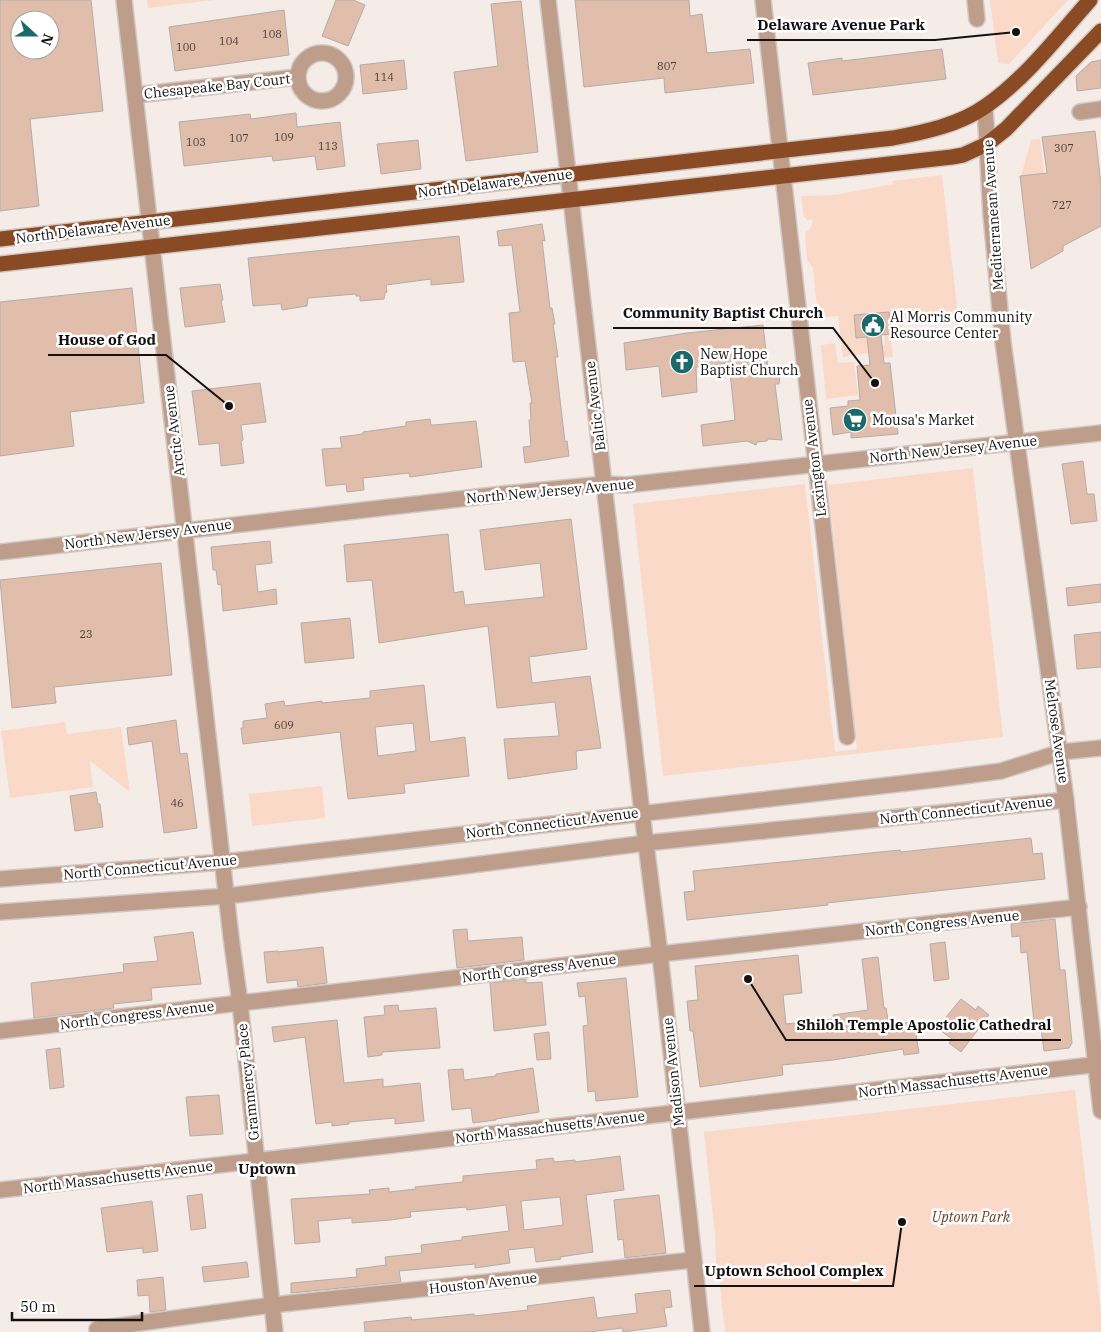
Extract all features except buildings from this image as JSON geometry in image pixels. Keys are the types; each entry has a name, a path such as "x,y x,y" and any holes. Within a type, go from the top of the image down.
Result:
{"highway":[{"name":"North Delaware Avenue","path":"0,239 909,135 958,121 985,107 1022,74 1090,0"},
{"name":"North Delaware Avenue","path":"0,264 963,155 987,144 1006,130 1101,31"}],"street":[{"name":"Arctic Avenue","path":"124,0 223,862"},
{"name":"Baltic Avenue","path":"548,0 642,812"},
{"name":"Lexington Avenue","path":"762,0 847,737"},
{"path":"975,0 977,19"},
{"name":"Chesapeake Bay Court","path":"136,95 298,77"},
{"name":"Mediterranean Avenue","path":"985,107 991,215 1002,332 1017,442"},
{"path":"1080,112 1101,110"},
{"name":"North New Jersey Avenue","path":"0,552 604,484 626,485 1101,432"},
{"name":"Melrose Avenue","path":"1017,442 1061,752 1098,1064 1101,1111"},
{"name":"North Connecticut Avenue","path":"0,879 223,862 993,772 1061,752 1101,748"},
{"name":"North Connecticut Avenue","path":"0,912 227,896 646,843 1066,800"},
{"name":"Madison Avenue","path":"642,812 660,954 702,1332"},
{"name":"Grammercy Place","path":"223,862 275,1332"},
{"name":"North Congress Avenue","path":"0,1031 1079,907"},
{"name":"North Massachusetts Avenue","path":"0,1190 1098,1064"},
{"name":"Houston Avenue","path":"98,1332 97,1329 272,1305 693,1260"}],"green space":[{"path":"147,0 214,0 148,8"},
{"path":"990,0 1068,0 1009,64 998,63"},
{"path":"1040,139 1044,173 1021,176 1031,140"},
{"path":"942,175 958,315 907,321 891,339 893,357 879,358 877,346 885,345 884,335 891,334 889,312 854,315 856,338 867,337 868,353 843,357 838,316 818,318 813,268 807,260 805,232 811,227 812,219 808,220 804,217 801,196 835,195 893,184 892,181"},
{"path":"835,343 838,363 854,362 858,395 826,399 821,345"},
{"path":"973,468 1003,737 663,776 633,504 805,484 835,752 857,749 828,485"},
{"path":"65,722 67,734 121,727 130,792 90,761 93,787 10,798 1,731"},
{"path":"322,786 325,818 252,826 249,794"},
{"name":"Uptown Park","path":"1075,1090 1101,1312 1101,1332 725,1332 716,1261 704,1132"}],"place":[{"name":"Delaware Avenue Park","path":"1016,32"},
{"name":"Al Morris Community Resource Center","path":"873,325"},
{"name":"New Hope Baptist Church","path":"682,362"},
{"name":"Community Baptist Church","path":"875,383"},
{"name":"House of God","path":"229,406"},
{"name":"Mousa's Market","path":"855,420"},
{"name":"Shiloh Temple Apostolic Cathedral","path":"748,979"},
{"name":"Uptown School Complex","path":"902,1222"}],"district":[{"name":"Uptown","path":"267,1169"}]}
